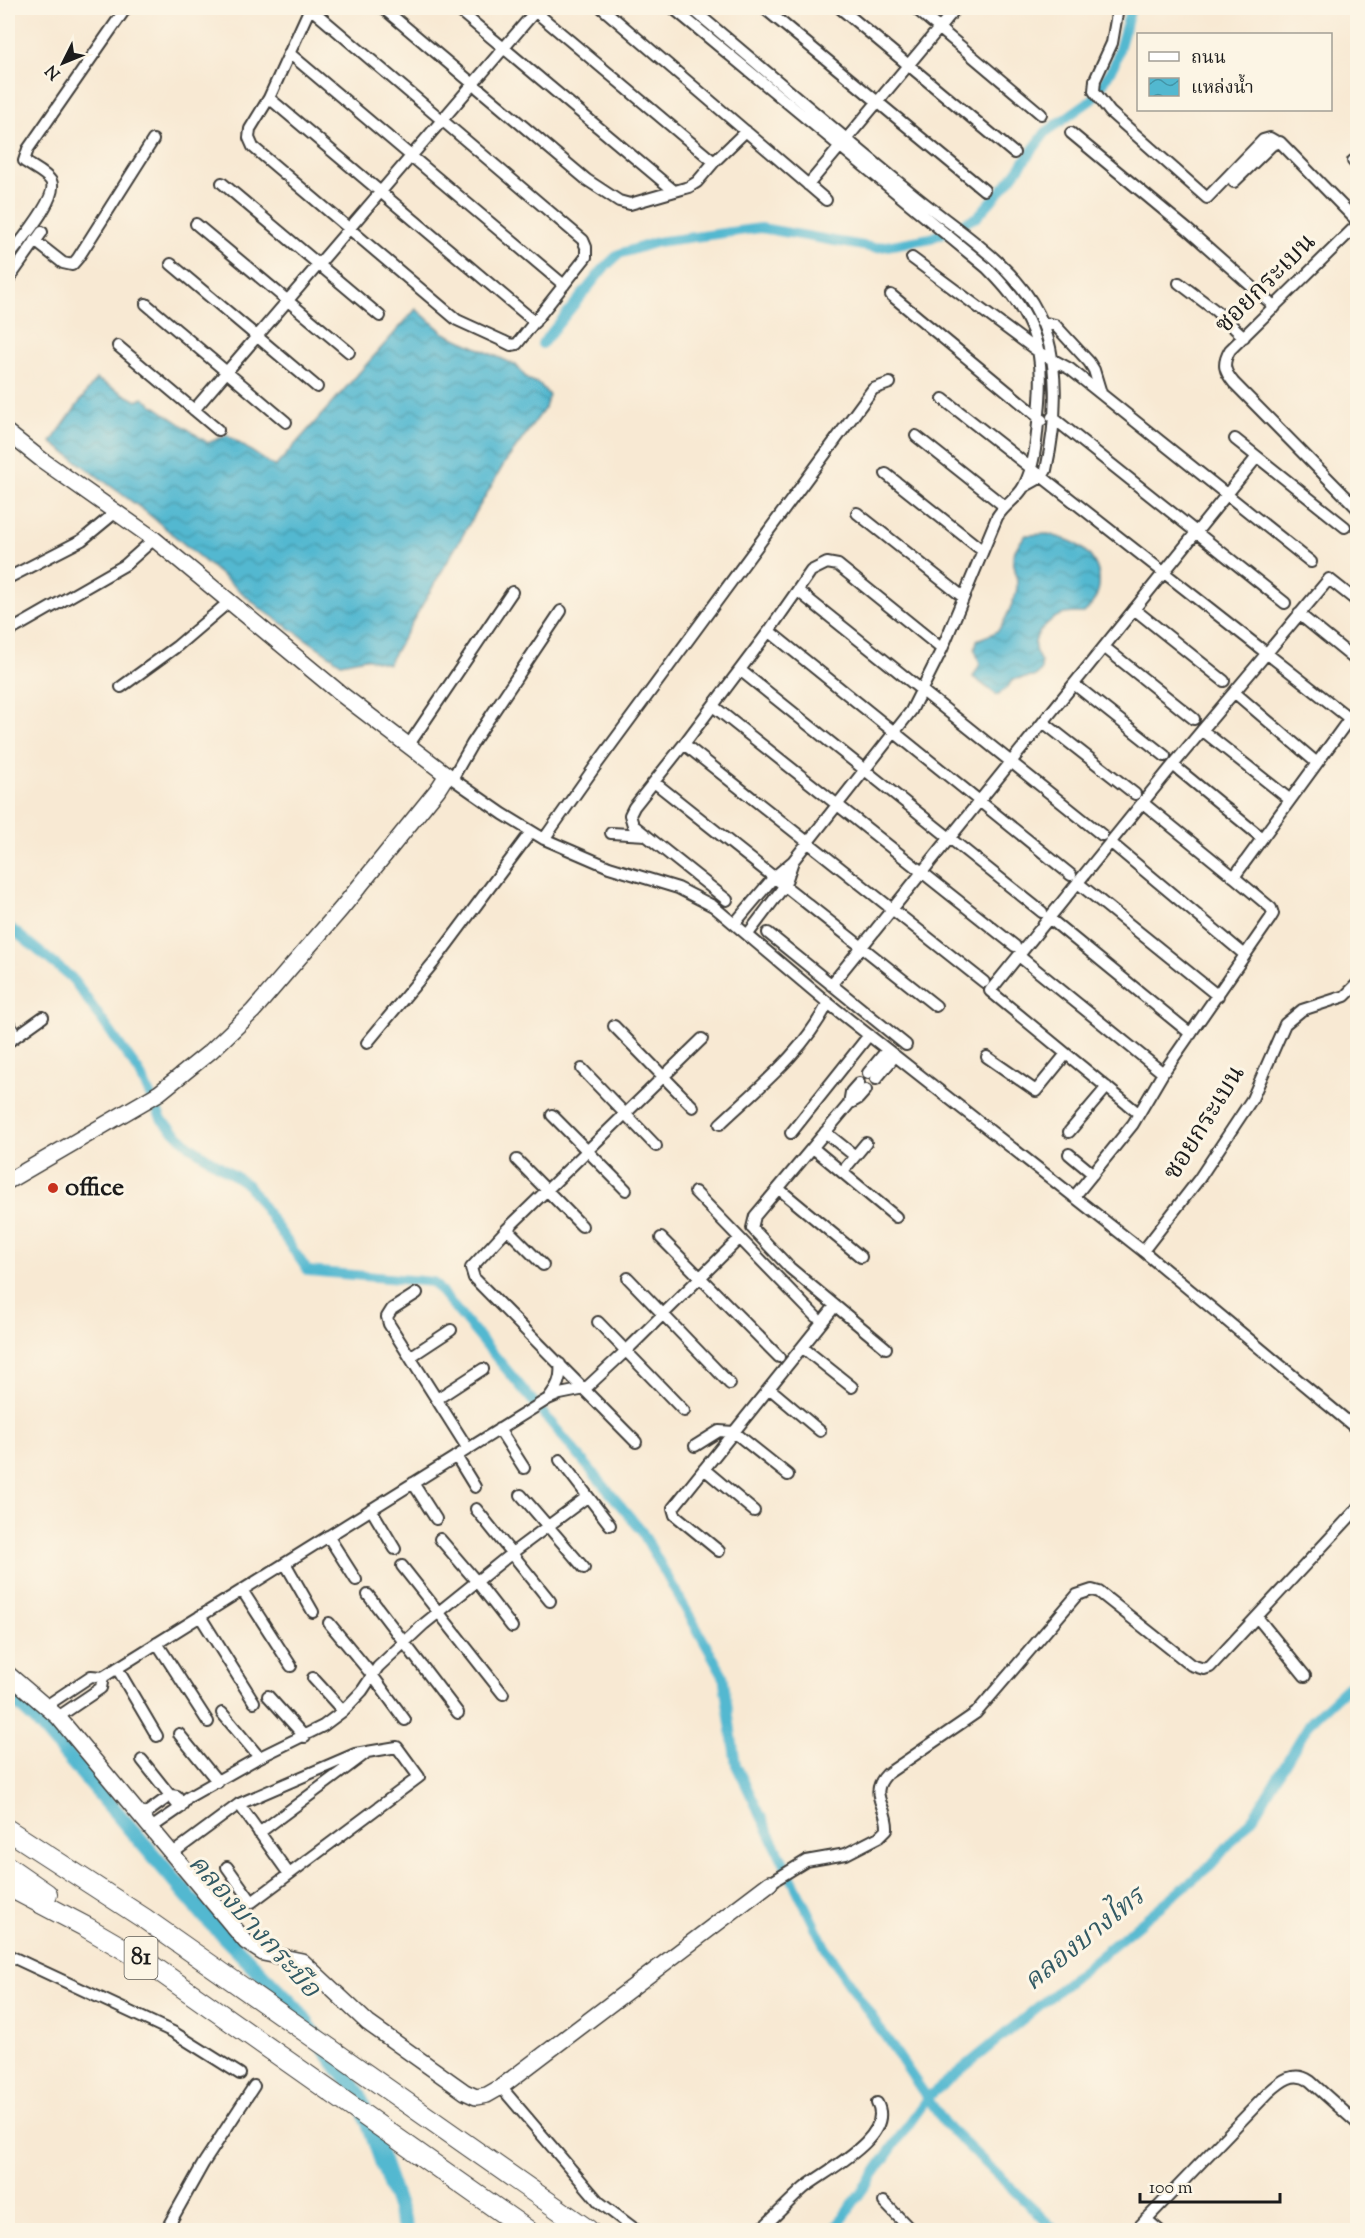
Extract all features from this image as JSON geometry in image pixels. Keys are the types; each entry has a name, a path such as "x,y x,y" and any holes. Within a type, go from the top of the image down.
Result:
{"highway":[{"name":"81","path":"8,1830 116,1899 588,2230"},
{"name":"81","path":"8,1867 527,2230"},
{"name":"81","path":"8,1886 148,1963"}],"street":[{"path":"8,258 51,198 50,179 24,161 24,155 126,8"},
{"path":"310,8 583,240 586,257 517,344 511,345 457,320 253,147 249,138 250,129 269,98 310,8"},
{"path":"383,8 587,180 619,201 630,204 689,187 697,182 746,131"},
{"path":"456,8 673,190"},
{"path":"602,8 826,200"},
{"path":"673,8 723,43 910,200 991,264 1018,282 1030,299 1041,322 1053,360 1052,422 1048,460 1042,477 1024,487"},
{"path":"691,8 723,43"},
{"path":"764,8 984,190"},
{"path":"840,8 1014,153"},
{"path":"915,8 1041,114"},
{"path":"808,185 956,8"},
{"path":"1118,8 1112,43 1095,80 1094,91 1103,105 1207,198 1263,140 1270,138 1283,144 1358,223"},
{"path":"194,410 504,48 534,9 714,162"},
{"path":"289,53 564,285"},
{"path":"269,98 535,322"},
{"path":"1071,132 1188,230 1275,308"},
{"path":"8,280 39,237 63,263 72,265 153,141"},
{"path":"1234,182 1277,142"},
{"path":"222,183 380,316"},
{"name":"ซอยกระเบน","path":"1358,223 1275,308 1230,350 1225,359 1225,372 1358,509"},
{"path":"196,224 349,352"},
{"path":"912,258 1040,353 1070,369 1311,562"},
{"path":"171,264 317,387"},
{"path":"735,923 774,877 793,861 911,711 942,649 1004,506 1019,495 1024,487 1031,468 1039,418 1042,377 1040,353 1022,309 991,264"},
{"path":"1179,283 1216,311 1244,337"},
{"path":"891,296 1039,418 1052,422 1197,532 1285,603"},
{"path":"146,304 286,422"},
{"path":"1041,322 1055,325 1089,362 1094,370 1101,394"},
{"path":"118,346 218,430"},
{"path":"544,839 873,389 890,383"},
{"path":"943,399 1349,718"},
{"path":"8,433 42,460 154,539 341,694 408,746 531,832 609,867 694,894 735,923 828,1003 1143,1251 1358,1430"},
{"path":"916,436 1004,506"},
{"path":"1235,439 1346,527"},
{"path":"831,985 1257,457"},
{"path":"886,474 983,551"},
{"path":"8,578 82,540 116,512"},
{"path":"857,513 963,597"},
{"path":"8,632 125,565 138,556 154,539"},
{"path":"727,900 633,825 630,815 769,631 811,571 827,563 838,565 942,649"},
{"path":"1138,1113 990,991 1017,951 1106,839 1139,799 1173,765 1329,579 1358,602"},
{"path":"798,591 1106,839 1245,955"},
{"path":"408,746 512,592"},
{"path":"121,687 176,647 230,601"},
{"path":"1134,609 1224,681"},
{"path":"8,1181 159,1093 211,1051 253,1011 450,777 561,611"},
{"path":"1299,614 1358,662"},
{"path":"769,631 1218,996"},
{"path":"1104,647 1194,719"},
{"path":"740,670 1191,1034"},
{"path":"1074,684 1165,756"},
{"path":"1234,692 1317,763"},
{"path":"713,706 922,872 1163,1073"},
{"path":"1234,877 1358,707"},
{"path":"1043,722 1234,877 1271,908 1273,914 1163,1073 1132,1124 1074,1197"},
{"path":"1202,730 1289,800"},
{"path":"684,744 984,982"},
{"path":"1173,765 1262,837"},
{"path":"654,782 936,1006"},
{"path":"367,1043 441,953 531,832"},
{"path":"611,833 646,835"},
{"path":"748,934 785,885 793,861"},
{"path":"768,933 906,1045"},
{"name":"ซอยกระเบน","path":"1143,1251 1199,1179 1252,1099 1286,1024 1302,1010 1345,996 1358,983"},
{"path":"720,1124 757,1090 809,1035 828,1003"},
{"path":"8,1022 12,1039 43,1017"},
{"path":"614,1026 693,1107"},
{"path":"791,1133 869,1035"},
{"path":"636,1442 472,1273 471,1268 546,1190 702,1039"},
{"path":"872,1076 891,1053"},
{"path":"987,1058 1036,1091 1066,1054"},
{"path":"582,1069 656,1146"},
{"path":"863,1086 851,1092 849,1104 755,1216 752,1228 790,1268 886,1348"},
{"path":"1069,1132 1107,1087"},
{"path":"552,1115 626,1190"},
{"path":"825,1132 855,1156"},
{"path":"842,1172 866,1143"},
{"path":"813,1148 896,1217"},
{"path":"1069,1154 1093,1174"},
{"path":"518,1160 582,1226"},
{"path":"779,1189 861,1257"},
{"path":"695,1192 816,1317"},
{"path":"507,1229 543,1265"},
{"path":"661,1238 778,1358"},
{"path":"52,1711 91,1676 103,1677 548,1399 566,1392 585,1389 739,1239"},
{"path":"628,1278 730,1384"},
{"path":"417,1293 392,1309 387,1317 389,1324 468,1449"},
{"path":"719,1551 673,1512 673,1508 835,1306"},
{"path":"598,1322 684,1411"},
{"path":"410,1358 451,1330"},
{"path":"802,1347 852,1387"},
{"path":"548,1399 556,1389 562,1375 560,1364"},
{"path":"436,1399 483,1369"},
{"path":"769,1388 820,1431"},
{"path":"500,1429 524,1468"},
{"path":"694,1446 719,1431 734,1432 788,1475"},
{"path":"456,1456 475,1487"},
{"path":"560,1460 610,1525"},
{"path":"705,1469 754,1511"},
{"path":"413,1483 436,1519"},
{"path":"521,1496 584,1568"},
{"path":"147,1822 180,1808 187,1798 259,1758 324,1726 343,1711 362,1691 372,1675 439,1612 548,1525 587,1497"},
{"path":"8,1674 52,1711 246,1942 263,1953 302,1961 368,2023 465,2092 476,2097 487,2095 501,2087 770,1883 806,1861 846,1854 879,1837 887,1829 887,1820 877,1791 879,1783 887,1774 976,1713 1077,1595 1092,1590 1099,1592 1191,1665 1198,1669 1210,1667 1358,1508"},
{"path":"371,1509 395,1549"},
{"path":"476,1509 550,1600"},
{"path":"328,1536 356,1580"},
{"path":"440,1539 512,1627"},
{"path":"285,1563 313,1612"},
{"path":"402,1566 503,1694"},
{"path":"242,1590 291,1666"},
{"path":"368,1595 458,1713"},
{"path":"200,1616 254,1702"},
{"path":"1257,1617 1305,1676"},
{"path":"328,1623 372,1675 405,1720"},
{"path":"157,1643 208,1722"},
{"path":"117,1668 157,1736"},
{"path":"313,1678 343,1711"},
{"path":"268,1696 305,1737"},
{"path":"222,1713 259,1758"},
{"path":"179,1734 218,1782"},
{"path":"173,1853 239,1804 355,1754 397,1747 419,1777 252,1902 227,1867"},
{"path":"259,1833 371,1750"},
{"path":"142,1760 180,1808"},
{"path":"147,1822 171,1795"},
{"path":"171,1795 187,1798"},
{"path":"239,1804 289,1874"},
{"path":"8,1955 174,2032 240,2074"},
{"path":"1136,2230 1269,2091 1288,2077 1304,2077 1310,2081 1358,2124"},
{"path":"166,2230 203,2164 254,2086"},
{"path":"501,2087 598,2202 636,2230"},
{"path":"760,2230 805,2187 851,2158 880,2121 880,2109 877,2103"},
{"path":"884,2202 911,2230"},
{"path":"1146,2219 1159,2230"}],"water":[{"path":"416,309 444,333 516,365 527,379 539,384 549,395 545,408 504,464 388,664 365,658 341,663 260,608 146,512 51,442 96,379 137,401 143,398 208,443 227,435 275,467"},
{"path":"1048,534 1074,543 1091,558 1099,576 1097,595 1084,613 1060,615 1044,626 1035,643 1041,671 1034,677 1013,679 1007,688 997,695 973,677 980,664 975,650 977,640 998,630 1010,609 1017,587 1013,556 1019,544 1026,535"}],"waterway":[{"path":"542,344 604,268 619,254 657,242 761,228 875,248 931,238 977,217 1011,179 1046,132 1094,98 1115,63 1131,8"},
{"path":"8,926 72,978 139,1072 162,1120 190,1146 248,1185 308,1271 433,1282 641,1530 723,1675 736,1765 827,1951 945,2124 1055,2230"},
{"name":"คลองบางไทร","path":"834,2230 928,2097 1211,1865 1254,1816 1311,1721 1358,1677"},
{"name":"คลองบางกระบือ","path":"8,1692 37,1720 212,1924 295,2008 359,2095 406,2230"}],"place":[{"name":"office","path":"53,1188"}]}
